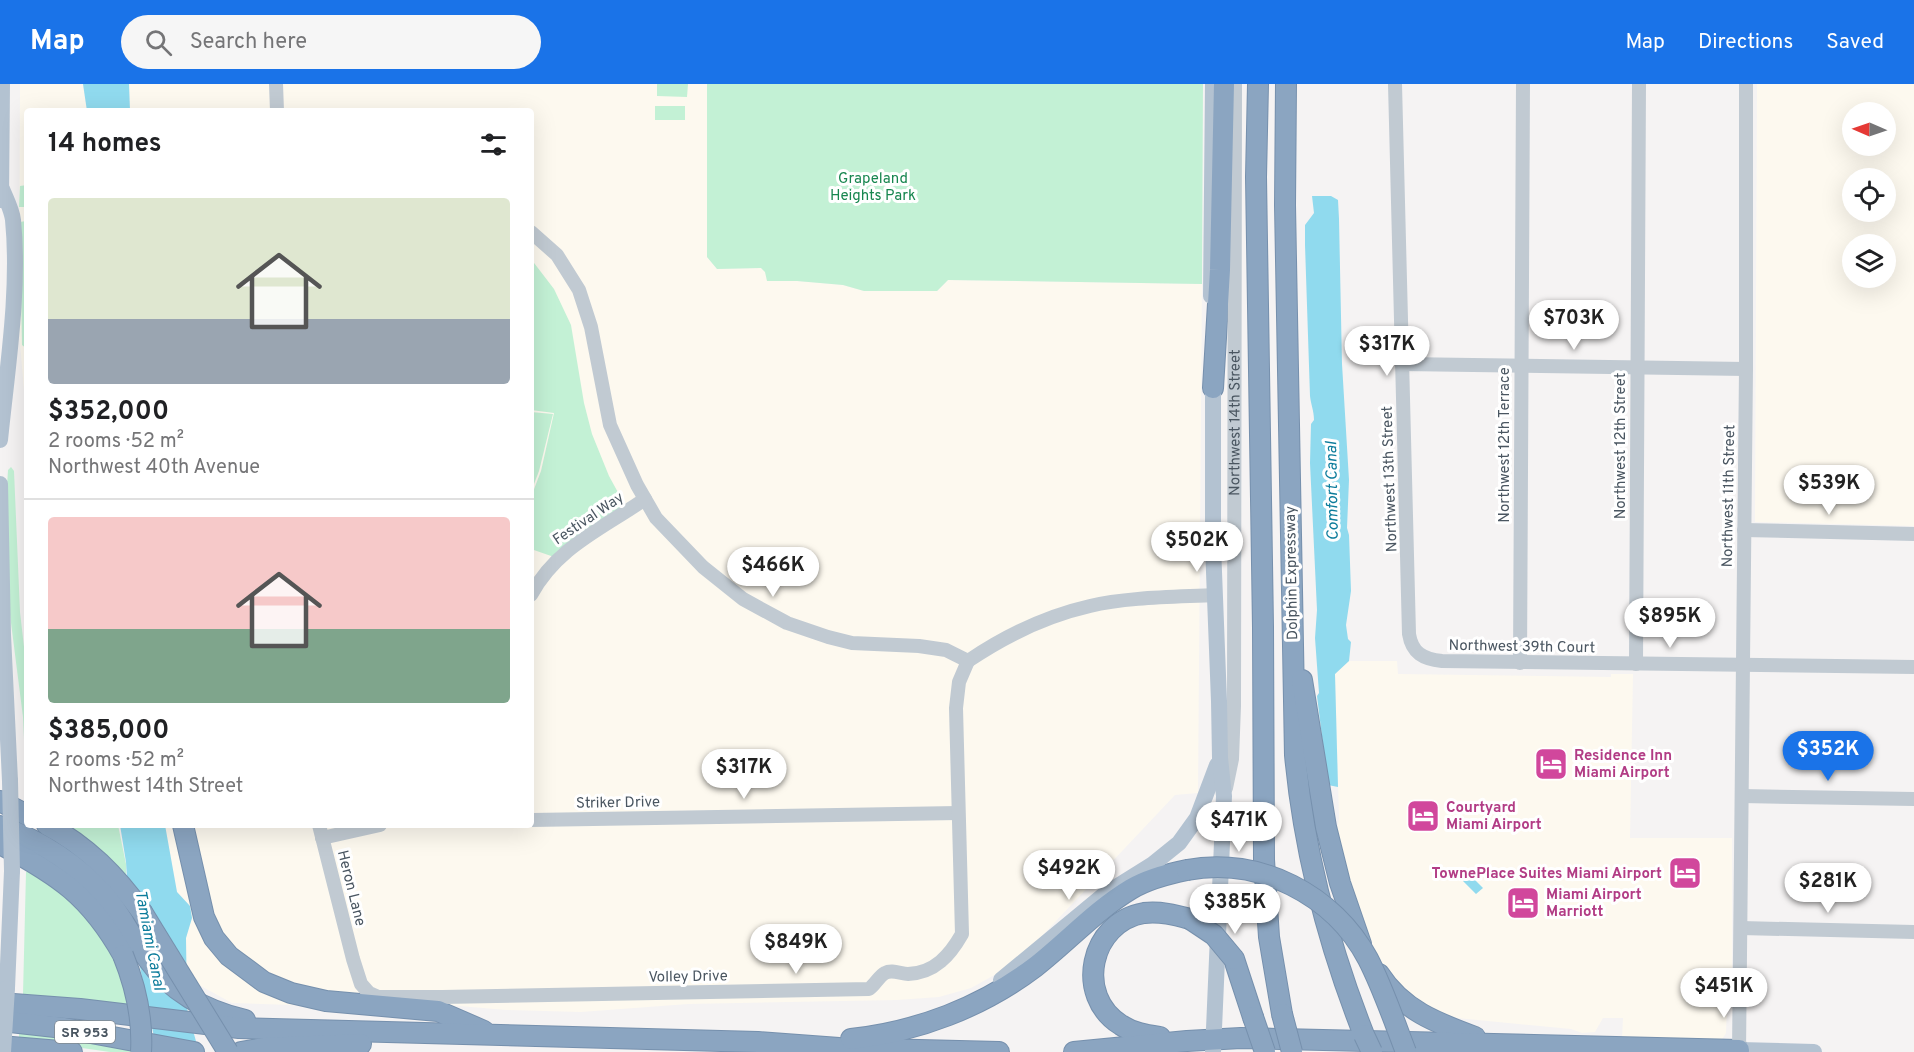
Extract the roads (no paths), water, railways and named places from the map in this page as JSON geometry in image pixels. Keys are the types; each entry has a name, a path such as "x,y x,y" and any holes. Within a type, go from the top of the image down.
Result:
{"highway":[{"path":"1213,388 1220,270 1224,84"},
{"name":"Dolphin Expressway","path":"1258,84 1256,177 1264,869 1272,959 1292,1052"},
{"name":"Dolphin Expressway","path":"1286,84 1285,175 1294,733 1304,826 1323,918 1341,977 1368,1046"},
{"path":"1292,619 1326,827 1356,933 1381,978 1409,1007 1439,1024 1492,1043"},
{"path":"0,801 24,813"},
{"path":"0,826 38,843 79,870 112,905 158,972 189,998 225,1015 283,1029"},
{"path":"52,828 70,838 97,860 123,886 142,912 228,1052"},
{"path":"184,828 204,917 214,938 229,956 264,982 291,993 327,1001 438,1011 495,1035"},
{"path":"0,844 49,872 75,891 102,921 123,956 137,999 145,1047"},
{"path":"758,1042 838,1040 904,1030 951,1015 997,993 1035,967 1130,890 1155,878 1187,870 1223,867 1261,873 1284,881 1323,905 1350,932 1368,959 1406,1052"},
{"path":"1264,1052 1234,959 1218,938 1206,928 1190,919 1172,914 1151,913 1134,916 1121,922 1100,944 1094,959 1092,976 1094,988 1102,1006 1108,1015 1121,1025 1141,1034 1213,1045 1492,1043 1739,1051"},
{"path":"4,996 65,1007 239,1028 758,1042 839,1048 999,1052"},
{"name":"SR 953","path":"0,1021 37,1024 145,1047 194,1052"},
{"path":"240,1052 264,1048 394,1042 432,1034"},
{"path":"1074,1052 1184,1041"},
{"path":"0,1046 14,1052"},
{"name":"SR 953","path":"0,1046 72,1052"}],"main road":[{"path":"0,440 5,338 14,271 13,218 1,198 2,84"},
{"name":"Northwest 14th Street","path":"1213,84 1210,270 1215,595 1220,758 1224,796 1213,1045"},
{"path":"0,484 2,627 12,871 3,1052"},
{"path":"904,1030 961,1004 998,982 1106,894 1170,852 1186,835 1197,818 1220,758"},
{"path":"1739,1051 1814,1052"}],"street":[{"path":"276,84 277,108"},
{"name":"Northwest 14th Street","path":"1224,796 1232,759 1234,705 1235,84"},
{"name":"Northwest 13th Street","path":"1395,84 1409,634 1412,647 1419,655"},
{"name":"Northwest 12th Terrace","path":"1520,663 1522,84"},
{"name":"Northwest 12th Street","path":"1636,664 1639,84"},
{"name":"Northwest 11th Street","path":"1739,1051 1746,369 1746,84"},
{"path":"534,235 557,255 579,290 591,327 610,425 636,485 656,518 703,567 743,599 787,623 828,638 852,643 919,646 946,650 969,661 993,644 1039,622 1091,605 1215,595"},
{"path":"1402,364 1746,369"},
{"name":"Festival Way","path":"534,590 559,557 645,499"},
{"path":"1744,530 1914,534"},
{"name":"Northwest 39th Court","path":"1419,655 1442,661 1520,663 1914,667"},
{"name":"Volley Drive","path":"352,958 361,984 369,993 378,997 869,989 885,973 893,971 907,974 929,971 952,953 963,934 956,708 959,682 969,661"},
{"path":"1742,796 1914,799"},
{"name":"Striker Drive","path":"534,819 958,813"},
{"path":"320,832 354,828"},
{"name":"Heron Lane","path":"320,832 352,958"},
{"path":"1741,928 1914,932"}],"water":[{"path":"83,84 129,84 130,108 87,108"},
{"name":"Comfort Canal","path":"1312,196 1331,196 1338,200 1339,219 1342,364 1349,480 1347,528 1351,591 1346,625 1348,639 1351,642 1349,661 1335,674 1338,787 1328,785 1317,696 1319,693 1315,638 1317,610 1310,463 1311,424 1314,414 1310,396 1305,245 1305,225 1314,213"},
{"name":"Tamiami Canal","path":"120,828 166,828 177,892 190,906 192,918 186,938 187,1009 199,1052 157,1052 129,912 126,862"},
{"path":"1468,872 1474,872 1477,875 1475,880 1483,888 1476,894 1463,881"}],"place":[{"name":"Residence Inn Miami Airport","path":"1551,764"},
{"name":"Courtyard Miami Airport","path":"1423,816"},
{"name":"TownePlace Suites Miami Airport","path":"1685,873"},
{"name":"Miami Airport Marriott","path":"1523,903"}],"park label":[{"name":"Grapeland Heights Park","path":"873,186"}]}
